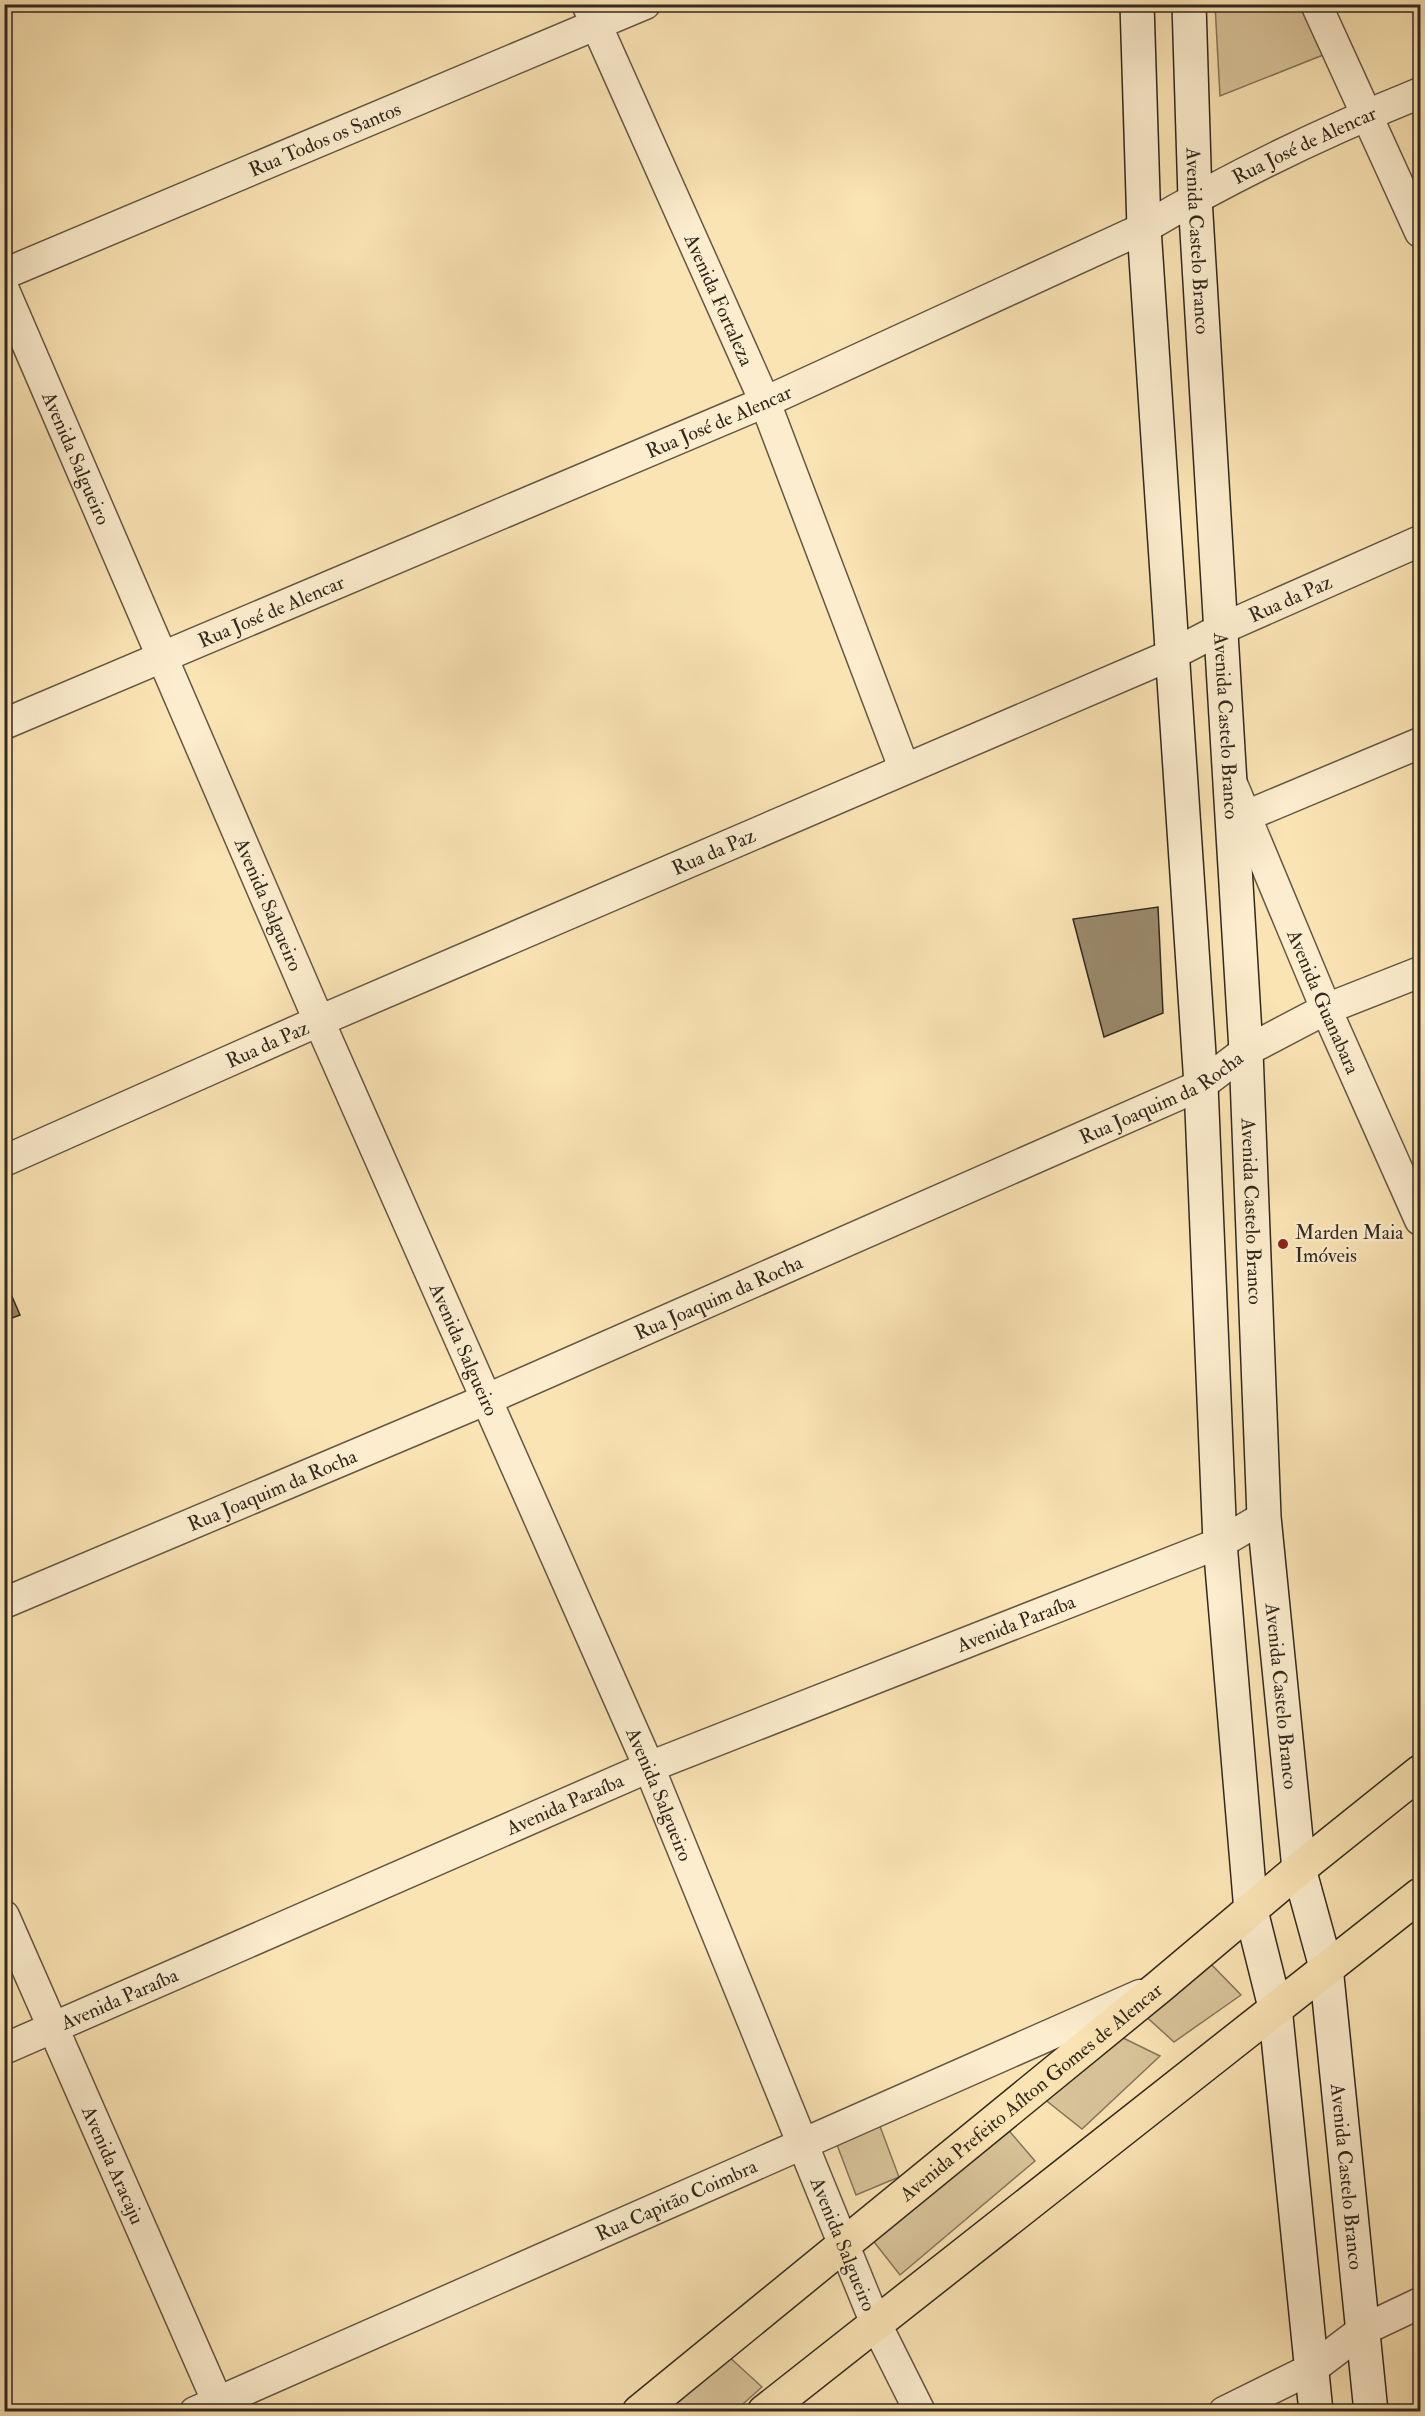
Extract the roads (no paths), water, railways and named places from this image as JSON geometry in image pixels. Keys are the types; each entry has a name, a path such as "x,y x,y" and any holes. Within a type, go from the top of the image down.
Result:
{"main road":[{"path":"1137,4 1144,228 1201,1085 1220,1543 1251,1911 1275,2007 1316,2412"},
{"name":"Avenida Castelo Branco","path":"1189,4 1195,198 1246,1051 1264,1517 1299,1869 1326,1967 1371,2412"},
{"name":"Avenida Prefeito Aílton Gomes de Alencar","path":"639,2412 1420,1772"},
{"path":"764,2412 1420,1894"}],"street":[{"name":"Rua Todos os Santos","path":"4,274 591,15 645,4"},
{"path":"1316,4 1365,116 1420,232"},
{"name":"Avenida Fortaleza","path":"591,15 765,402 904,768"},
{"name":"Rua José de Alencar","path":"4,724 765,402 1144,228 1195,198 1365,116 1420,93"},
{"name":"Avenida Salgueiro","path":"4,290 164,655 319,1021 485,1400 650,1767 876,2324 920,2412"},
{"name":"Rua da Paz","path":"4,1161 319,1021 1171,655 1221,629 1420,541"},
{"path":"1246,816 1420,743"},
{"name":"Avenida Guanabara","path":"1231,781 1326,1009 1420,1220"},
{"name":"Rua Joaquim da Rocha","path":"4,1602 485,1400 1201,1085 1246,1051 1326,1009 1420,972"},
{"name":"Avenida Paraíba","path":"4,2049 650,1767 1220,1543 1264,1517"},
{"name":"Avenida Aracaju","path":"4,1916 54,2028 212,2408"},
{"name":"Rua Capitão Coimbra","path":"212,2408 804,2142 1159,1987"},
{"path":"1224,2412 1313,2368 1363,2330 1420,2303"}],"place":[{"name":"Marden Maia Imóveis","path":"1283,1244"}]}
